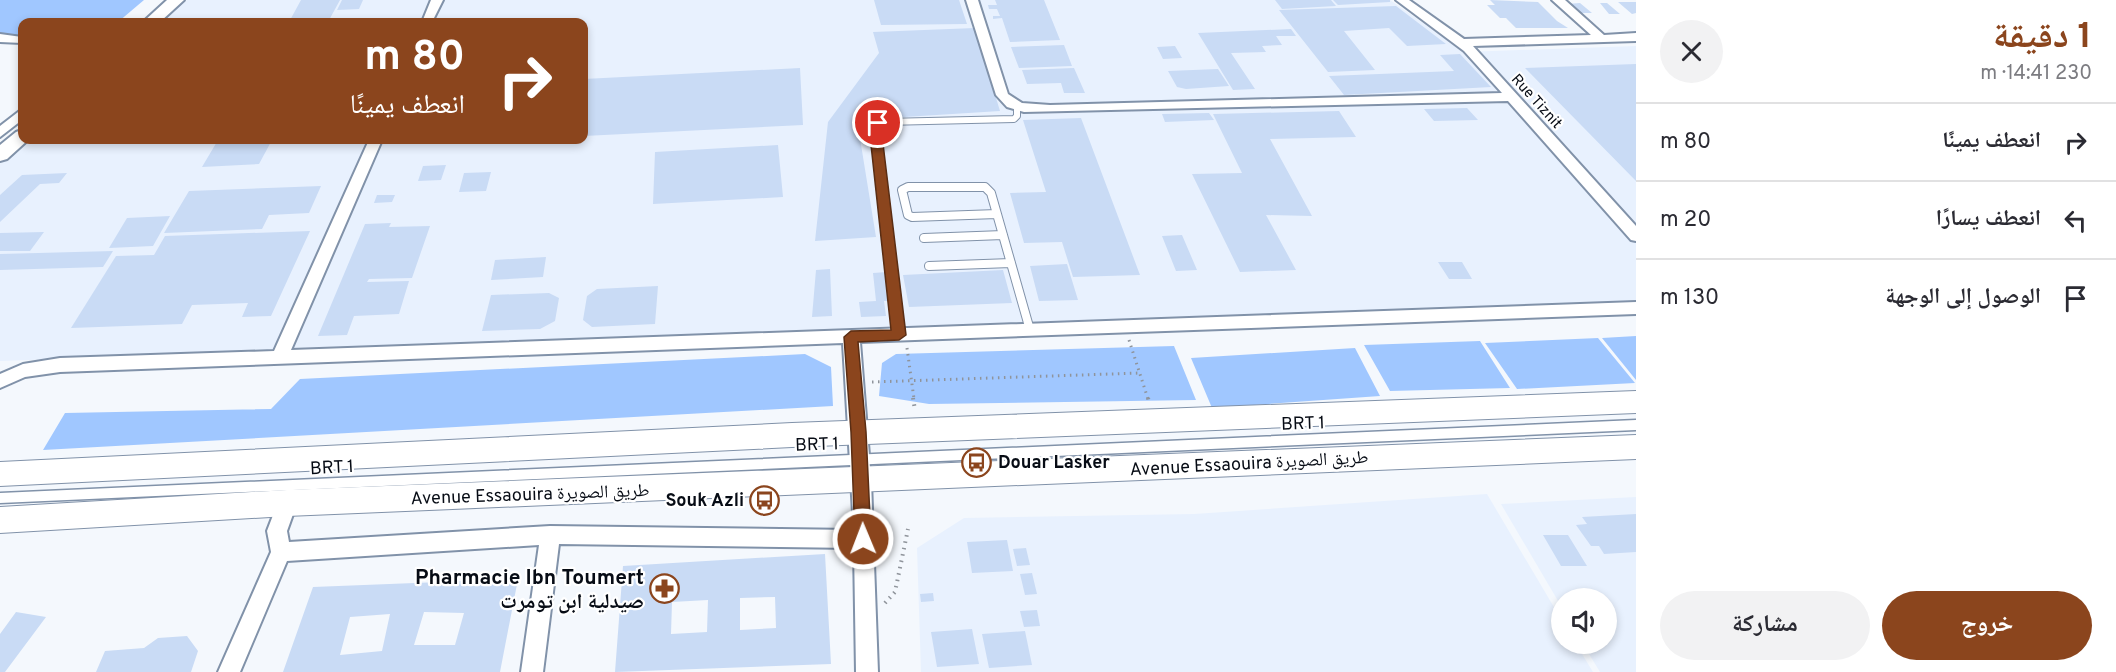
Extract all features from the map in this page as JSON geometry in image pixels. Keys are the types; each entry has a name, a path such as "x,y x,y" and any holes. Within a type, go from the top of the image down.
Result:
{"main road":[{"name":"Avenue Essaouira طريق الصويرة","path":"0,520 287,503 860,457 1155,421 1636,402"},
{"name":"Avenue Essaouira طريق الصويرة","path":"0,474 860,457 1344,458 1636,447"}],"street":[{"path":"156,18 176,0"},
{"path":"429,18 437,0"},
{"path":"972,0 1002,94 1010,104 1017,107 1050,109 1512,97"},
{"name":"Rue Tiznit","path":"1402,0 1462,43 1636,236"},
{"path":"1558,0 1601,38"},
{"path":"1462,43 1636,37"},
{"path":"0,38 18,40"},
{"path":"0,133 18,117"},
{"path":"0,155 18,139"},
{"path":"279,358 373,144"},
{"path":"0,381 24,371 50,366 1636,308"},
{"path":"851,337 860,457 867,613 867,672"},
{"path":"229,672 281,552 277,531 287,503"},
{"path":"281,552 549,535 863,539"},
{"path":"532,672 549,535"}],"lane":[{"path":"902,335 875,126 885,122 1014,119 1017,116 1017,107"},
{"path":"997,214 912,217 908,215 902,190 950,186 985,187 990,193 997,214 1030,330"},
{"path":"924,238 1003,235"},
{"path":"929,266 1011,263"},
{"name":"BRT 1","path":"0,498 860,457 1636,426"}],"path":[{"path":"1124,327 1155,421"},
{"path":"902,335 915,410"},
{"path":"855,382 911,383 1140,373"},
{"path":"867,613 882,606 895,592 908,529"}],"shaded area":[{"path":"0,0 144,0 123,18 18,18 18,37 0,35"},
{"path":"187,0 1390,0 1465,52 1636,46 1636,305 0,361 0,163 22,144 588,144 588,18 166,18"},
{"path":"1636,336 1636,380 1602,338"},
{"path":"1598,338 1635,383 1517,389 1485,343"},
{"path":"1480,341 1510,388 1390,391 1364,345"},
{"path":"1174,346 1196,400 929,404 879,396 882,363 896,354"},
{"path":"1355,348 1380,396 1212,408 1191,358"},
{"path":"805,354 831,367 833,406 43,450 65,413 271,409 300,379"},
{"path":"1487,494 1551,602 1551,654 1582,654 1593,672 921,672 917,548 964,518 1194,514"},
{"path":"1636,497 1636,672 1600,672 1589,654 1617,654 1617,588 1551,589 1501,504"}],"building":[{"path":"301,0 340,0 330,18 291,18"},
{"path":"342,0 363,0 359,9 337,10"},
{"path":"874,0 959,0 967,24 881,25"},
{"path":"995,0 1044,0 1060,40 1010,42 1002,18 993,19 993,16 1000,16 997,9 989,9 988,5 997,5"},
{"path":"1275,0 1331,0 1336,6 1282,9"},
{"path":"1333,0 1390,0 1390,2 1338,5"},
{"path":"1490,0 1538,2 1557,21 1568,28 1516,28 1506,18 1500,18 1487,5 1495,5"},
{"path":"1618,2 1636,2 1636,13 1632,14"},
{"path":"1580,3 1592,13 1579,13 1566,4"},
{"path":"1600,3 1607,3 1620,14 1609,14"},
{"path":"1396,6 1446,44 1407,46 1389,28 1344,31 1375,70 1328,72 1279,10"},
{"path":"975,28 1000,111 857,120 876,237 815,241 828,122 879,53 873,32"},
{"path":"1291,29 1296,36 1276,36 1282,45 1262,46 1266,52 1231,53 1255,89 1233,90 1198,33"},
{"path":"1064,45 1072,66 1019,68 1011,47"},
{"path":"1175,46 1182,58 1163,59 1157,47"},
{"path":"1460,54 1491,87 1344,95 1329,76 1454,71 1440,55"},
{"path":"1636,64 1636,181 1525,68"},
{"path":"800,68 803,125 588,136 588,79"},
{"path":"1074,68 1085,93 1064,93 1061,83 1027,84 1022,70"},
{"path":"1218,69 1229,86 1186,89 1177,87 1168,71"},
{"path":"1467,108 1478,120 1434,121 1424,109"},
{"path":"1339,111 1356,137 1270,139 1312,216 1266,215 1296,270 1240,272 1192,174 1242,173 1213,114"},
{"path":"1209,113 1214,120 1165,122 1162,114"},
{"path":"1081,118 1140,275 1073,277 1062,242 1024,243 1010,193 1046,192 1023,120"},
{"path":"216,144 270,144 259,164 202,167"},
{"path":"778,145 783,197 653,204 655,152"},
{"path":"446,165 441,180 418,181 423,166"},
{"path":"491,172 486,191 459,192 464,173"},
{"path":"67,173 59,183 40,184 0,222 0,195 22,175"},
{"path":"321,186 309,213 269,215 262,229 164,233 189,191"},
{"path":"377,195 395,195 392,202 374,203"},
{"path":"170,216 153,246 109,248 127,218"},
{"path":"391,223 389,227 430,226 412,278 369,279 367,282 409,281 399,314 354,316 347,335 318,336 365,224"},
{"path":"310,231 271,316 242,317 248,303 192,305 182,324 71,328 116,256 154,255 165,236"},
{"path":"44,232 30,251 0,251 0,233"},
{"path":"1182,235 1197,270 1176,271 1162,236"},
{"path":"113,251 103,267 0,270 0,254"},
{"path":"546,257 543,277 491,280 495,260"},
{"path":"1438,262 1462,262 1472,279 1449,279"},
{"path":"1067,264 1078,300 1039,301 1030,266"},
{"path":"830,269 832,316 812,317 816,270"},
{"path":"1003,270 1012,303 909,307 903,275"},
{"path":"887,272 891,301 884,301 886,316 861,317 859,302 876,301 873,273"},
{"path":"658,286 655,324 592,327 583,320 587,296 597,289"},
{"path":"549,293 559,298 555,321 540,329 482,331 491,295"},
{"path":"1636,514 1636,552 1604,554 1599,546 1591,546 1576,525 1587,524 1582,517"},
{"path":"1543,535 1568,535 1587,566 1561,566"},
{"path":"1007,540 1013,571 972,573 967,542"},
{"path":"1026,548 1030,565 1017,566 1013,549"},
{"path":"825,554 831,664 615,672 623,566","holes":["775,597 776,628 740,630 740,598","708,600 707,632 671,634 672,602"]},
{"path":"1032,573 1037,594 1025,595 1020,574"},
{"path":"518,579 500,672 283,672 313,587","holes":["424,612 464,613 455,645 414,645","390,614 382,651 340,655 350,617"]},
{"path":"933,593 934,601 921,602 920,594"},
{"path":"1037,610 1040,626 1024,627 1020,611"},
{"path":"16,612 46,617 5,672 0,672 0,634"},
{"path":"972,629 979,664 937,667 931,632"},
{"path":"1025,631 1032,665 989,668 982,634"},
{"path":"187,636 198,651 191,672 96,672 105,651 144,648 158,638"}],"place":[{"name":"Douar Lasker","path":"977,462"},
{"name":"Souk Azli","path":"765,500"},
{"name":"Pharmacie Ibn Toumert صيدلية ابن تومرت","path":"665,589"}],"route":[{"path":"863,539 862,481 851,337 899,335 875,126 878,123"}]}
